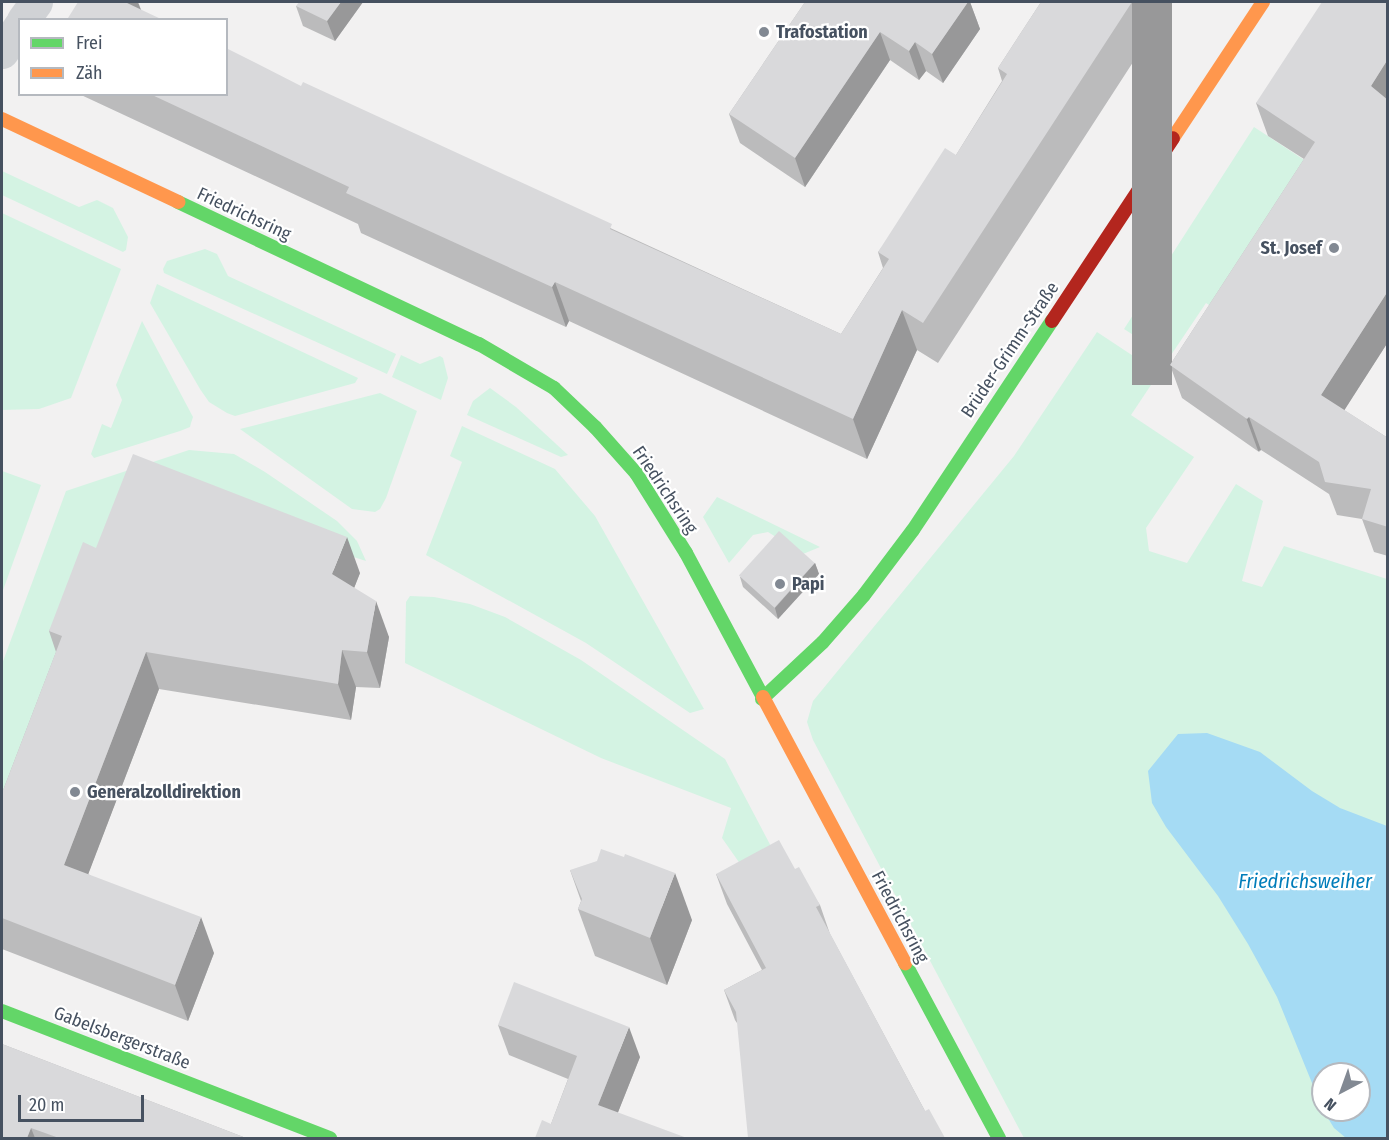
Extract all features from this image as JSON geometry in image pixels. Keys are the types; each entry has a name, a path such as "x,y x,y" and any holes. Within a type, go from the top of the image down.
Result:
{"street":[{"path":"24,18 36,2"},
{"name":"Brüder-Grimm-Straße","path":"762,699 823,642 864,595 913,530 1263,2"},
{"path":"2,52 18,28"},
{"name":"Friedrichsring","path":"2,119 438,324 515,363 554,388 595,427 636,473 686,553 762,699 999,1138"},
{"name":"Gabelsbergerstraße","path":"2,1011 330,1138"}],"green space":[{"path":"1254,127 1327,175 1232,321 1206,303 1169,358 1124,329"},
{"path":"2,171 79,207 97,200 113,208 128,237 126,250 123,252 2,195"},
{"path":"2,213 121,269 71,398 39,409 2,410"},
{"path":"205,249 217,254 228,276 396,354 387,374 164,273 163,269 167,261"},
{"path":"157,284 358,378 355,383 235,416 227,413 209,402 150,303"},
{"path":"142,321 193,417 190,427 94,458 91,454 102,424 111,428 122,400 116,385"},
{"path":"1097,332 1159,373 1131,415 1194,457 1146,528 1149,551 1187,563 1236,484 1263,501 1242,581 1262,587 1284,546 1387,579 1387,1138 1024,1138 813,740 807,722 813,701 1014,456"},
{"path":"401,355 420,364 440,356 443,358 448,378 441,400 392,377"},
{"path":"490,388 516,407 568,455 561,457 467,415 473,401"},
{"path":"380,393 417,411 386,498 380,509 375,512 352,509 240,429"},
{"path":"462,426 555,469 595,516 704,709 690,713 586,643 426,555 462,462 450,456"},
{"path":"189,450 234,454 265,472 337,521 357,541 366,561 146,490 2,864 2,664 66,491"},
{"path":"2,471 41,485 2,593"},
{"path":"717,497 820,547 803,554 768,532 753,535 729,563 703,517"},
{"path":"410,596 434,597 470,604 505,617 581,660 725,759 785,873 757,888 722,838 731,808 601,758 405,663 406,602"}],"water":[{"name":"Friedrichsweiher","path":"1207,733 1260,752 1312,791 1340,808 1387,826 1387,1138 1346,1138 1334,1128 1330,1122 1371,1122 1371,1062 1311,1062 1311,1081 1277,997 1248,944 1218,896 1166,827 1152,803 1148,771 1178,734"}],"building":[{"path":"78,2 125,2 159,18 68,18"},
{"path":"299,2 341,2 327,21 296,6"},
{"path":"805,2 968,2 932,54 915,42 909,51 880,32 795,158 729,114"},
{"path":"1041,2 1132,2 923,323 902,310 853,419 555,282 552,287 346,193 349,187 154,96 228,96 228,49 301,86 303,82 612,224 610,229 841,334 889,259 878,252 945,148 956,155 1007,74 998,68"},
{"name":"St. Josef","path":"1322,2 1388,2 1388,59 1371,86 1388,100 1388,291 1321,395 1388,438 1388,527 1362,519 1371,489 1325,482 1319,462 1249,417 1247,419 1170,365 1315,142 1256,103"},
{"name":"Generalzolldirektion","path":"133,454 347,537 332,574 376,601 367,652 342,650 338,684 146,652 64,865 201,917 175,985 2,918 2,793 62,636 49,631 83,542 96,548"},
{"path":"779,531 815,563 775,608 739,576"},
{"path":"779,840 795,869 799,867 820,905 816,907 925,1111 929,1109 945,1138 748,1138 736,1012 724,990 766,968 716,874"},
{"path":"601,849 624,857 625,854 675,873 650,938 578,909 582,899 570,870 597,861"},
{"path":"514,982 629,1027 598,1105 687,1138 535,1138 542,1120 551,1124 577,1056 498,1025"},
{"path":"2,1044 246,1138 59,1138 31,1128 27,1138 2,1138"}],"traffic: fast":[{"path":"178,202 479,344 554,388 595,427 636,473 686,553 763,697"},
{"path":"762,699 823,642 864,595 913,530 1052,321"},
{"path":"905,963 999,1138"},
{"path":"2,1011 330,1138"}],"traffic: slow":[{"path":"1173,138 1263,2"},
{"path":"2,119 178,202"},
{"path":"763,697 905,963"}],"traffic: jam":[{"path":"1052,321 1173,138"}],"place":[{"name":"Trafostation","path":"764,32"},
{"name":"St. Josef","path":"1334,248"},
{"name":"Papi","path":"780,584"},
{"name":"Generalzolldirektion","path":"75,792"}]}
